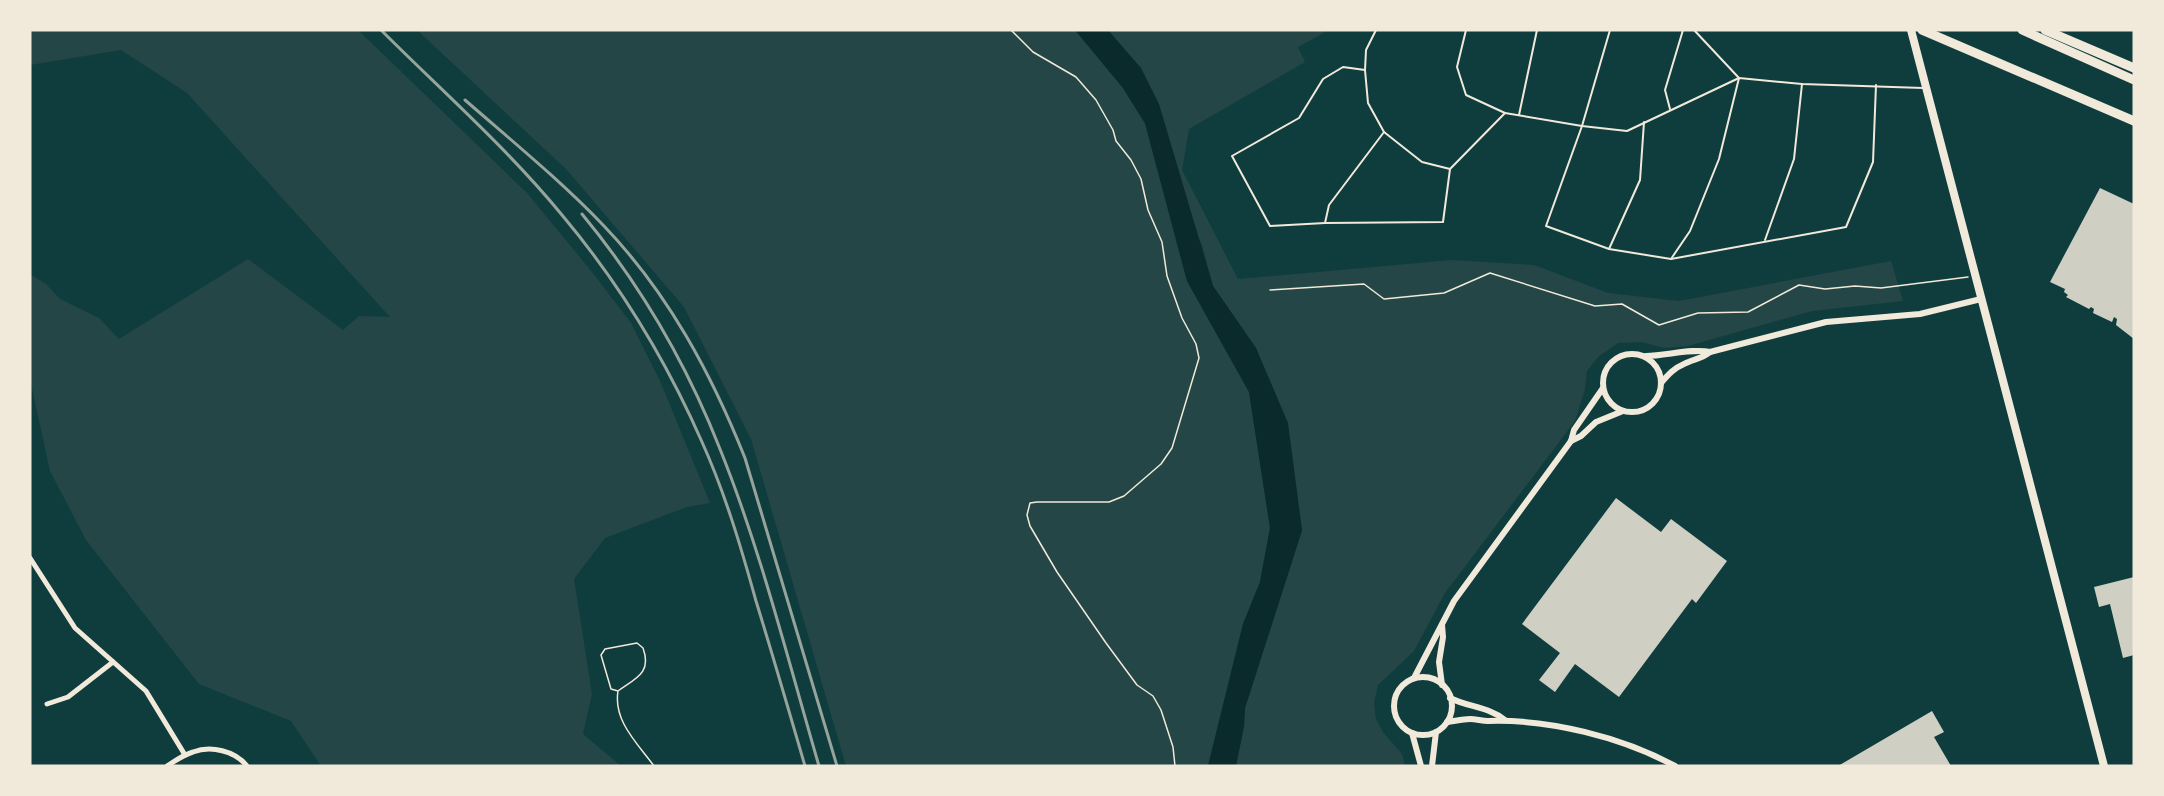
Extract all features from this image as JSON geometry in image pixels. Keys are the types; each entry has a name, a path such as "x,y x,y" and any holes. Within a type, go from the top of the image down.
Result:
{"highway":[{"path":"1922,30 2134,121"},
{"path":"2022,30 2134,80"},
{"path":"2045,30 2134,68"}],"main road":[{"path":"1911,30 2104,766"}],"street":[{"path":"1603,388 1610,403 1623,411 1635,412 1647,408 1657,398 1661,383 1672,371 1710,352 1826,322 1920,314 1981,299"},
{"path":"1442,624 1443,637 1439,662 1442,685 1450,698 1451,714 1447,722 1436,732 1428,735 1412,734 1399,724 1395,717 1394,701 1401,687 1414,678 1442,624 1454,601 1571,441 1574,430 1603,388 1606,371 1611,363 1626,355 1644,357 1700,350 1710,352"},
{"path":"1644,357 1656,367 1661,383"},
{"path":"1571,441 1581,436 1596,422 1623,411"},
{"path":"30,558 33,571 75,628 146,690 185,755"},
{"path":"47,704 68,697 112,662"},
{"path":"1414,678 1429,678 1442,685"},
{"path":"1450,698 1464,705 1496,713 1504,720"},
{"path":"1447,722 1469,719 1504,720 1591,734 1616,740 1675,766"},
{"path":"1432,766 1436,732"},
{"path":"1412,734 1421,766"},
{"path":"166,766 194,751 210,749 228,752 242,760 247,766"}],"lane":[{"path":"1376,30 1366,50 1368,103 1384,132 1422,162 1450,169"},
{"path":"1466,30 1457,67 1466,94 1505,113 1582,126 1627,131 1738,78 1802,84 1926,88"},
{"path":"1518,116 1537,30"},
{"path":"1610,30 1582,126 1546,226 1609,249 1671,259 1846,227 1873,162 1876,86"},
{"path":"1670,109 1665,90 1683,30"},
{"path":"1694,30 1738,78"},
{"path":"1365,70 1343,68 1323,79 1299,118 1232,156 1270,226 1443,222 1450,169 1505,113"},
{"path":"1671,259 1690,231 1719,159 1738,78"},
{"path":"1765,241 1794,159 1802,84"},
{"path":"1609,249 1640,180 1644,122"},
{"path":"1325,223 1329,205 1384,132"}],"path":[{"path":"1011,30 1033,52 1076,77 1096,99 1113,130 1116,141 1131,160 1141,179 1149,210 1162,242 1167,276 1182,318 1196,344 1199,358 1172,448 1161,464 1124,496 1109,502 1036,502 1030,503 1027,514 1030,526 1057,572 1137,685 1154,696 1173,747 1175,766"},
{"path":"1270,290 1364,284 1384,299 1444,293 1490,273 1594,306 1622,304 1659,325 1698,313 1748,312 1799,285 1825,289 1856,286 1881,288 1975,276"},
{"path":"618,692 611,688 601,655 605,649 637,643 643,648 646,666 643,672 618,692 616,704 621,720 654,766"}],"shaded area":[{"path":"30,30 358,30 527,193 592,272 631,323 661,383 710,503 687,507 605,538 574,579 592,694 583,734 621,766 321,766 291,721 199,684 86,540 50,471 30,379 30,274 46,284 60,299 99,318 119,339 248,259 343,330 359,316 390,317 187,93 121,50 30,65"},
{"path":"417,30 1075,30 1123,88 1145,124 1187,281 1249,392 1270,528 1260,582 1243,624 1208,766 846,766 751,439 684,307 566,169"},
{"path":"1075,30 1108,30 1141,68 1159,104 1213,286 1256,348 1288,423 1302,530 1245,708 1236,766 1208,766 1243,624 1260,582 1270,528 1249,392 1187,281 1145,123 1123,88"},
{"path":"1108,30 1329,30 1298,47 1305,62 1189,129 1182,170 1238,279 1452,260 1534,265 1608,293 1679,301 1891,261 1903,301 1812,311 1688,346 1664,348 1642,342 1618,343 1598,357 1587,371 1585,389 1575,421 1445,593 1414,651 1378,685 1374,703 1376,719 1383,732 1402,754 1405,766 1236,766 1245,708 1302,531 1256,348 1213,286 1202,245"}],"building":[{"path":"2100,188 2134,204 2134,339 2116,325 2117,319 2114,317 2112,322 2093,313 2094,309 2091,307 2089,309 2066,297 2068,295 2064,292 2065,289 2050,282"},
{"path":"1616,498 1661,532 1671,519 1727,561 1696,603 1692,599 1619,697 1575,664 1555,692 1539,680 1560,653 1522,624"},
{"path":"2134,577 2134,655 2123,658 2110,604 2099,607 2094,587"},
{"path":"1932,711 1944,732 1934,737 1951,766 1838,766"}],"railway":[{"path":"381,30 497,143 541,190 603,268 657,352 688,411 725,500 805,766"},
{"path":"465,100 554,177 604,226 648,279 686,335 718,395 745,458 837,766"},
{"path":"582,214 623,268 660,326 707,418 735,488 761,566 819,766"}]}
